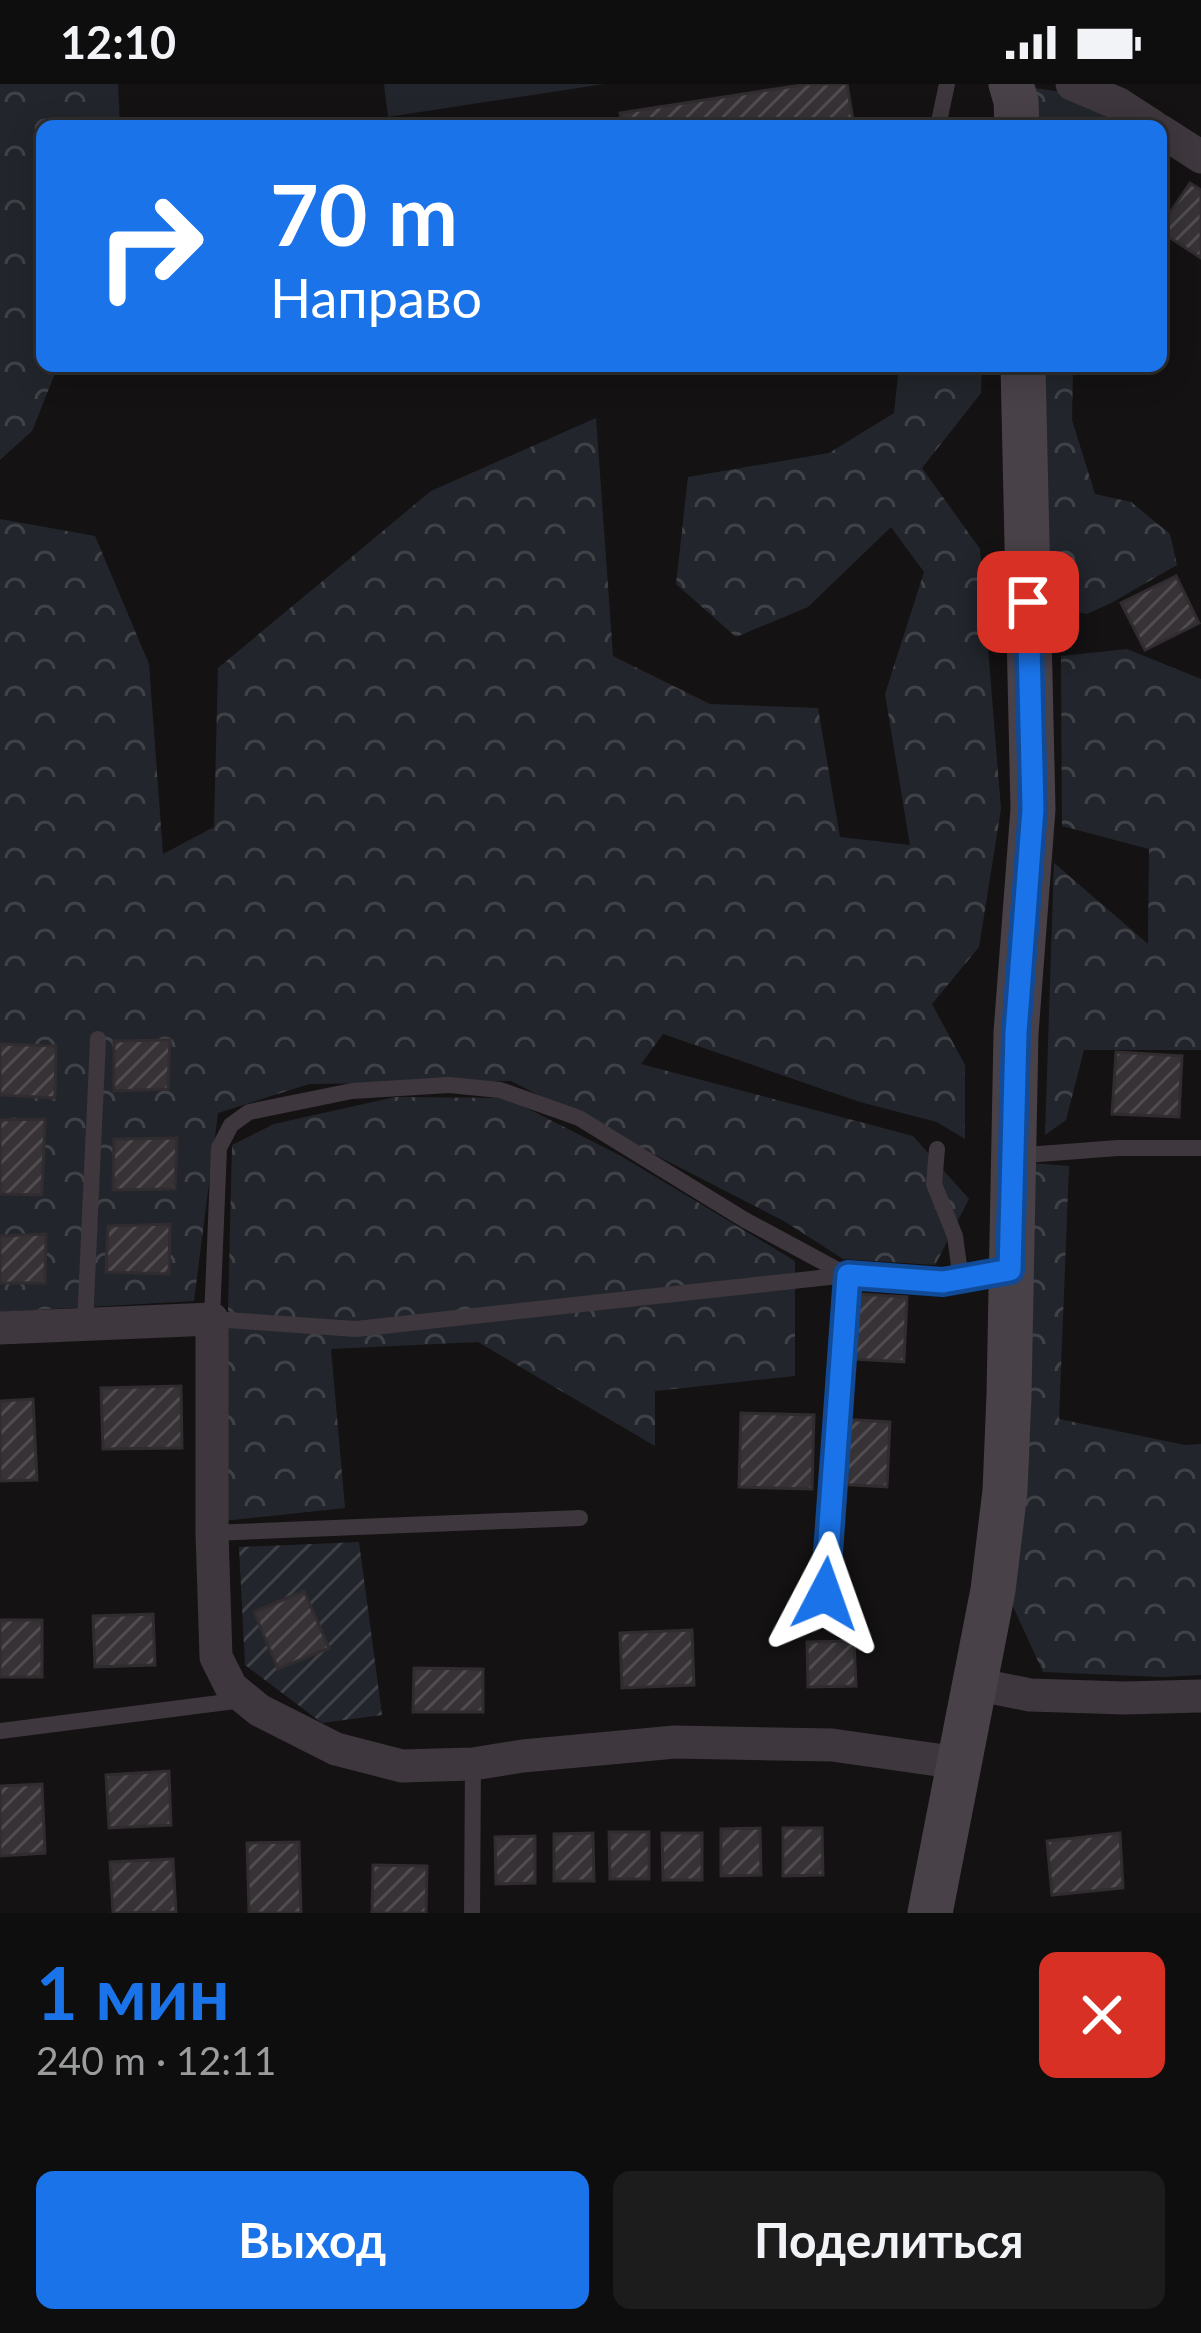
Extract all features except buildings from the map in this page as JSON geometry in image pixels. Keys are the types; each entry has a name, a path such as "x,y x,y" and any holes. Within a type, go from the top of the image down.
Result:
{"street":[{"path":"1011,84 1017,120"},
{"path":"1072,84 1144,120"},
{"path":"1167,135 1201,157"},
{"path":"930,1913 993,1591 1005,1491 1016,1033 1033,809 1023,372"},
{"path":"0,1328 212,1319 216,1657 231,1687 244,1700 336,1749 402,1766 675,1742 832,1745 958,1763"},
{"path":"975,1684 1030,1695 1201,1696"}],"lane":[{"path":"939,120 947,84"},
{"path":"86,1324 98,1040"},
{"path":"848,1275 745,1220 579,1118 500,1090 449,1085 352,1091 249,1112 231,1125 219,1148 212,1319 356,1329 848,1275 961,1280 1010,1270"},
{"path":"1012,1156 1201,1148"},
{"path":"937,1150 934,1184 955,1236 961,1280"},
{"path":"825,1594 848,1275"},
{"path":"212,1533 580,1518"},
{"path":"0,1731 244,1700"},
{"path":"472,1913 473,1763"}],"green space":[{"path":"0,84 118,84 120,120 36,120 36,372 56,372 32,431 0,460"},
{"path":"384,84 604,84 388,117"},
{"path":"1035,88 1061,92 1120,120 1036,120"},
{"path":"898,372 982,372 981,393 922,468 980,549 1001,809 979,947 932,1004 965,1065 965,1139 937,1122 860,1102 663,1034 641,1064 913,1136 969,1199 935,1265 843,1259 784,1221 511,1081 309,1084 218,1113 194,1301 0,1312 0,519 95,536 149,664 163,854 214,827 218,668 431,491 596,418 613,656 710,704 818,708 840,837 910,845 885,694 924,572 891,527 808,607 736,637 676,584 688,477 829,453 894,413"},
{"path":"1041,372 1073,372 1072,420 1095,494 1131,502 1170,534 1177,565 1087,614 1046,606"},
{"path":"1127,649 1201,679 1201,1050 1084,1050 1066,1120 1045,1135 1054,863 1148,944 1149,849 1062,826 1061,656"},
{"path":"395,1097 507,1098 621,1156 795,1261 795,1376 655,1391 655,1446 478,1342 331,1349 345,1508 223,1521 232,1145 274,1124"},
{"path":"1031,1163 1069,1166 1059,1419 1185,1445 1201,1444 1201,1675 1043,1672 1011,1602"},
{"path":"359,1542 382,1715 322,1723 245,1665 239,1547"}],"route":[{"path":"825,1594 848,1275 943,1282 1010,1270 1016,1033 1033,809 1028,602"}]}
